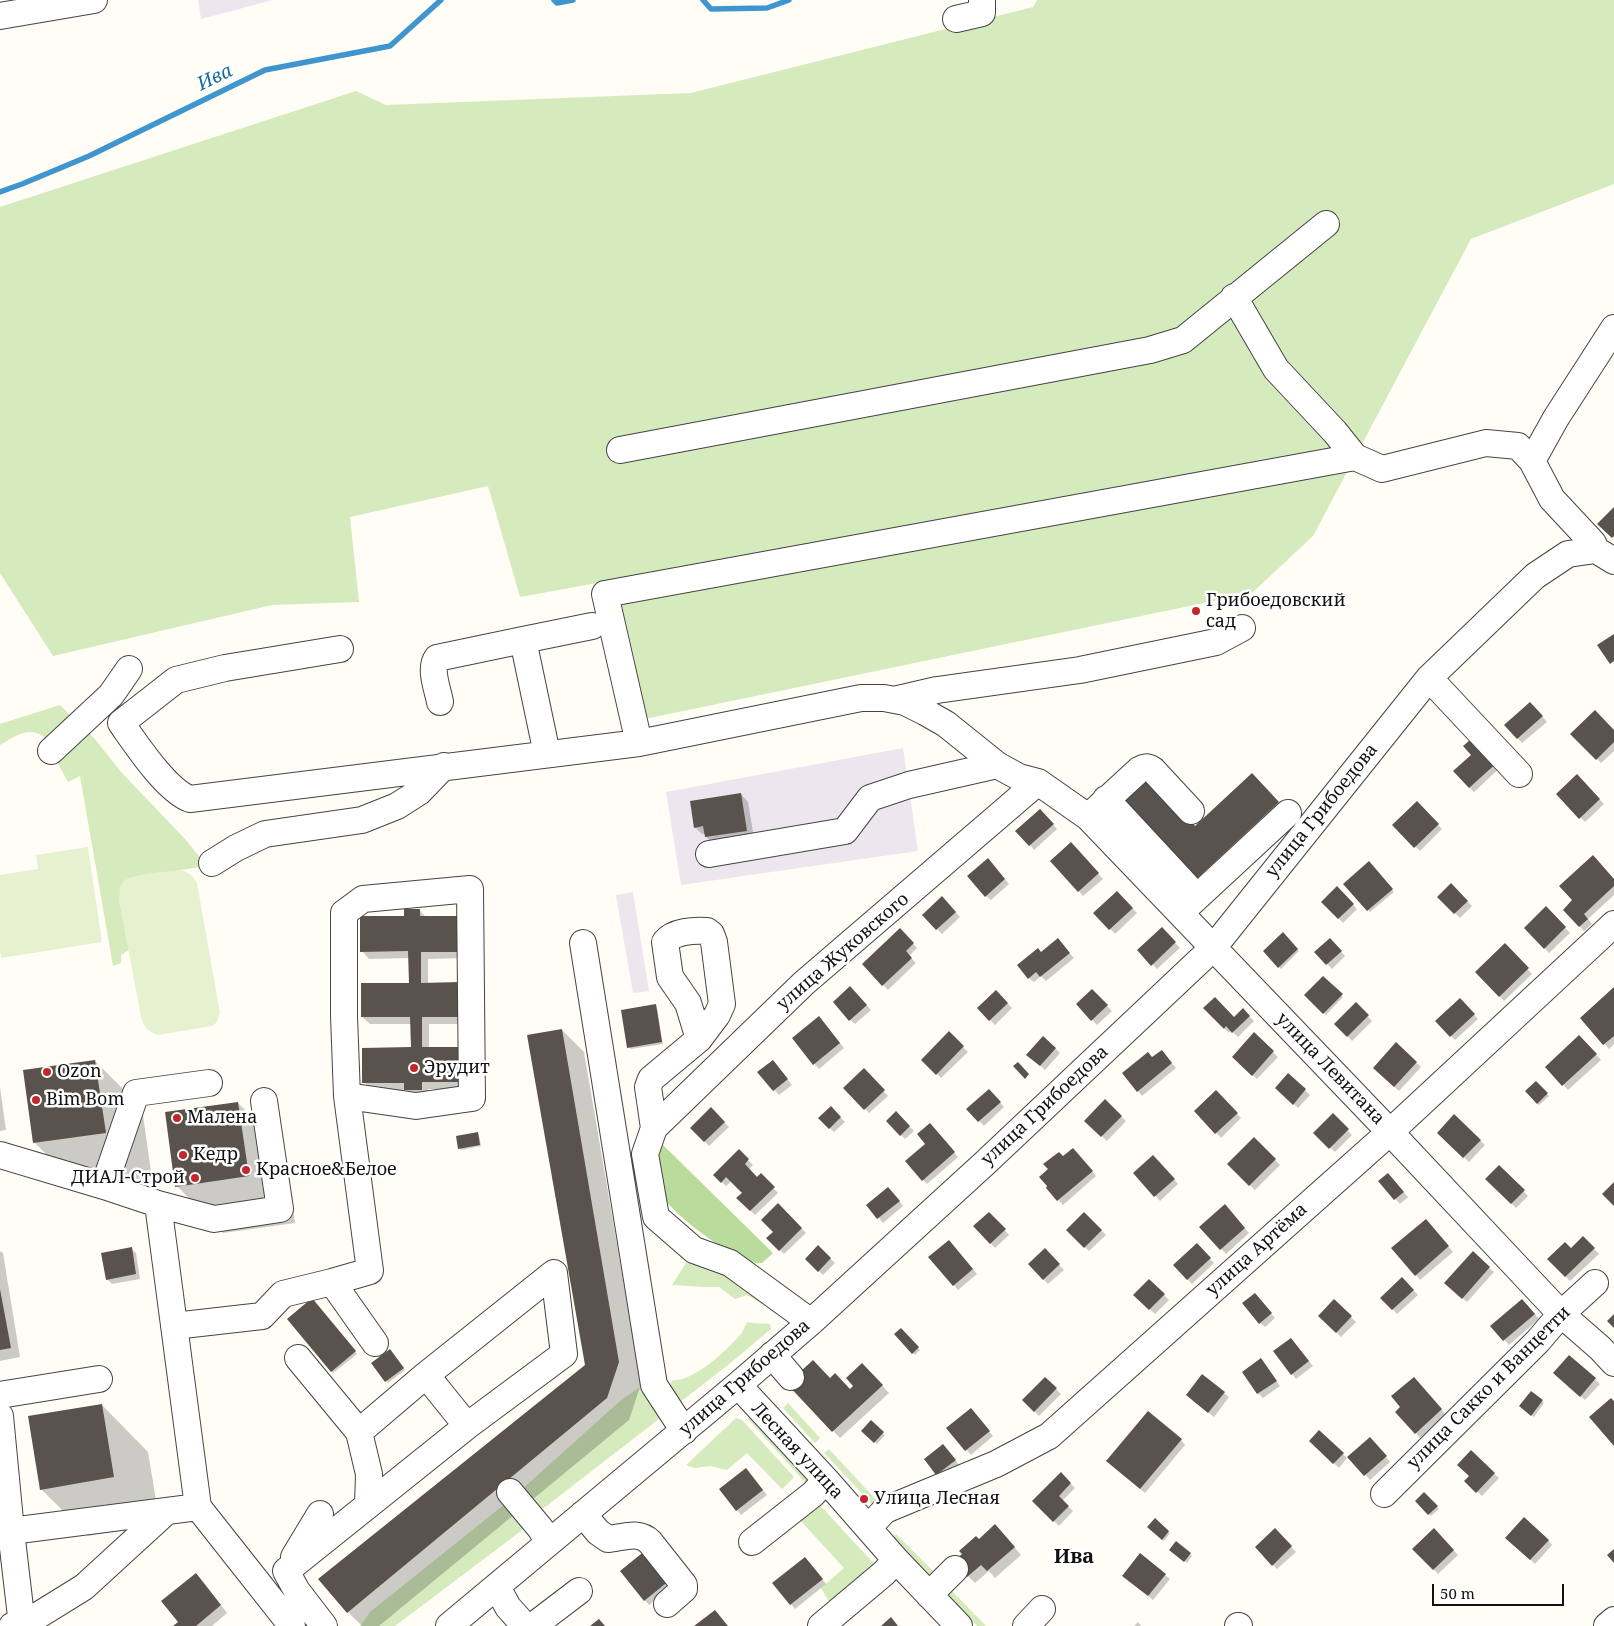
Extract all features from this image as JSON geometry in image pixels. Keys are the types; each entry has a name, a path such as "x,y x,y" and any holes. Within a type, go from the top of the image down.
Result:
{"street":[{"path":"0,16 94,0"},
{"path":"956,19 982,13 982,0"},
{"path":"620,450 1150,350 1183,340 1326,224"},
{"path":"1234,297 1276,369 1335,432 1355,457 1382,469 1486,443 1518,446 1532,461 1552,499 1605,556"},
{"path":"1532,461 1556,418 1614,328"},
{"path":"639,743 605,594 1355,457"},
{"name":"улица Грибоедова","path":"449,1626 684,1432 811,1322 985,1163 1213,948 1429,678 1535,576 1568,554 1605,556"},
{"path":"440,702 434,670 434,662 437,658 592,626"},
{"path":"340,648 224,668 176,680 121,723 150,764 182,796 190,799 639,743 861,698 894,700 937,690 1080,670 1216,642 1242,628"},
{"path":"523,640 547,754"},
{"path":"51,751 111,696 129,669"},
{"path":"1429,678 1519,774"},
{"name":"улица Левитана","path":"894,700 905,702 946,724 997,765 1019,777 1038,782 1097,808 1189,905 1213,948 1561,1314 1614,1363"},
{"path":"709,854 845,831 870,798 909,785 997,765"},
{"path":"212,863 236,848 265,834 362,820 388,810 418,792 444,766"},
{"path":"1097,808 1139,770 1148,767 1191,812"},
{"name":"улица Жуковского","path":"654,1128 804,983 1038,782"},
{"path":"1189,905 1288,813"},
{"path":"174,1326 262,1316 283,1294 370,1271 347,1096 344,1016 344,913 363,900 470,890 472,1098 416,1106 347,1096"},
{"name":"улица Артёма","path":"868,1528 885,1510 996,1464 1049,1436 1390,1132 1614,924"},
{"path":"583,943 654,1385 684,1432"},
{"path":"699,1038 651,1079 648,1087 654,1128 645,1154 656,1217 694,1250 730,1263 811,1322"},
{"path":"104,1186 136,1093 209,1083"},
{"path":"0,1155 158,1204 214,1219 280,1210 264,1101"},
{"path":"158,1204 198,1507 292,1626"},
{"path":"286,1571 467,1426 564,1354 554,1273 426,1375 360,1432"},
{"path":"332,1282 375,1343"},
{"name":"улица Сакко и Ванцетти","path":"1384,1494 1538,1341 1561,1314 1595,1283"},
{"path":"772,1355 791,1376"},
{"path":"298,1358 360,1432 369,1474 368,1505"},
{"path":"426,1375 467,1426"},
{"path":"0,1395 99,1379"},
{"name":"Лесная улица","path":"738,1385 826,1480 896,1560 959,1626"},
{"path":"0,1416 5,1536 18,1626 84,1587 167,1511"},
{"path":"752,1542 813,1494 826,1480"},
{"path":"510,1492 540,1528 549,1542"},
{"path":"5,1536 198,1507"},
{"path":"286,1571 320,1514"},
{"path":"583,1514 603,1537 608,1539 640,1535 650,1542 684,1585 681,1593 667,1604"},
{"path":"821,1626 884,1573 896,1560"},
{"path":"929,1595 955,1569"},
{"path":"286,1571 297,1591 324,1626"},
{"path":"496,1587 508,1607 525,1626"},
{"path":"533,1626 579,1591"},
{"path":"1607,1626 1614,1620"}],"shaded area":[{"path":"198,0 273,0 201,19"},
{"path":"903,748 918,851 681,885 666,792"},
{"path":"633,892 649,991 633,993 616,895"}],"green space":[{"path":"1037,0 1614,0 1614,184 1471,239 1313,536 1252,593 635,721 603,582 520,597 488,486 350,517 359,602 272,605 53,656 0,573 0,207 356,91 386,105 691,93 1033,7"},
{"path":"60,705 94,738 122,773 185,839 207,866 129,878 119,899 129,950 121,955 121,963 113,966 80,776 68,782 43,736 37,733 26,732 0,745 0,724"},
{"path":"88,847 102,942 1,958 0,875 38,869 36,855"},
{"path":"181,870 194,878 197,883 220,1013 217,1022 212,1026 158,1035 147,1028 141,1017 119,899 120,889 122,883 132,877"},
{"path":"661,1143 773,1253 762,1263 752,1263 712,1241 686,1221 666,1201 657,1185 655,1168"},
{"path":"691,1255 711,1258 776,1312 747,1295 735,1299 719,1287 672,1285"},
{"path":"747,1322 770,1324 771,1329 679,1403 672,1395 670,1389 673,1380 690,1376 709,1364 740,1335"},
{"path":"640,1387 648,1387 664,1415 540,1511 520,1491 620,1401"},
{"path":"788,1403 820,1438 815,1443 783,1408"},
{"path":"751,1413 816,1486 811,1489 748,1419"},
{"path":"736,1418 742,1420 794,1477 782,1489 747,1453 727,1470 710,1466 695,1468 686,1465"},
{"path":"829,1449 879,1503 872,1504 824,1453"},
{"path":"816,1501 878,1568 831,1605 821,1588 844,1568 798,1518"},
{"path":"506,1503 525,1528 395,1626 360,1626 370,1612"},
{"path":"896,1534 938,1576 931,1578 892,1538"},
{"path":"948,1587 986,1626 977,1626 944,1591"}],"building":[{"path":"1614,507 1614,536 1612,538 1597,524"},
{"path":"1199,606 1200,612 1193,614 1192,607"},
{"path":"1614,634 1614,661 1610,664 1597,645"},
{"path":"1530,702 1543,716 1517,739 1504,725"},
{"path":"1595,710 1614,730 1614,742 1596,760 1570,734"},
{"path":"1477,734 1500,760 1469,788 1453,771 1471,755 1463,746"},
{"path":"1252,773 1279,802 1193,882 1115,797 1131,782 1153,781 1195,826"},
{"path":"1577,774 1600,799 1579,819 1556,794"},
{"path":"741,793 747,831 705,837 703,826 694,828 690,801"},
{"path":"1417,801 1439,824 1414,848 1392,825"},
{"path":"1040,809 1054,824 1029,846 1015,831"},
{"path":"1071,842 1099,873 1078,892 1050,861"},
{"path":"1593,855 1614,879 1614,886 1584,914 1588,919 1579,927 1563,910 1572,900 1559,886"},
{"path":"988,858 1005,879 985,897 967,876"},
{"path":"1369,861 1393,889 1367,911 1343,884"},
{"path":"1451,883 1468,901 1454,914 1437,897"},
{"path":"1337,886 1354,904 1338,919 1321,902"},
{"path":"1117,891 1133,908 1109,930 1093,913"},
{"path":"942,896 956,912 936,930 922,915"},
{"path":"1546,906 1566,927 1544,949 1524,928"},
{"path":"404,909 420,909 420,916 459,916 459,952 421,952 421,983 460,982 460,1017 422,1017 422,1047 461,1047 461,1082 422,1082 422,1090 404,1090 404,1083 362,1083 362,1048 411,1047 410,1017 361,1017 361,983 409,983 408,951 360,952 360,916 404,916"},
{"path":"1162,927 1176,942 1151,966 1137,950"},
{"path":"900,928 914,943 906,951 912,958 882,986 862,964"},
{"path":"1283,932 1298,949 1278,968 1263,951"},
{"path":"1058,938 1070,953 1040,977 1036,972 1028,979 1017,965 1038,948 1041,952"},
{"path":"1330,938 1342,951 1326,965 1314,952"},
{"path":"1505,943 1529,968 1499,997 1475,972"},
{"path":"1323,976 1343,994 1323,1014 1304,995"},
{"path":"850,986 867,1005 849,1021 833,1002"},
{"path":"1614,987 1614,1036 1603,1045 1580,1018"},
{"path":"1092,989 1108,1005 1091,1021 1076,1004"},
{"path":"996,990 1008,1003 989,1021 977,1008"},
{"path":"1215,997 1234,1017 1243,1008 1250,1016 1232,1033 1226,1026 1224,1029 1203,1008"},
{"path":"1460,998 1475,1014 1450,1037 1435,1021"},
{"path":"1356,1002 1369,1015 1347,1037 1334,1024"},
{"path":"656,1004 662,1042 627,1048 621,1010"},
{"path":"819,1016 840,1043 813,1065 792,1038"},
{"path":"562,1029 619,1362 607,1398 347,1613 318,1579 585,1365 527,1035"},
{"path":"949,1031 964,1046 936,1075 921,1060"},
{"path":"1254,1032 1274,1051 1252,1076 1232,1057"},
{"path":"1579,1035 1597,1054 1562,1086 1545,1067"},
{"path":"1043,1036 1056,1048 1040,1066 1026,1055"},
{"path":"1396,1042 1417,1062 1394,1087 1373,1068"},
{"path":"1162,1050 1172,1063 1137,1092 1122,1073 1148,1052 1152,1057"},
{"path":"95,1060 106,1133 33,1143 23,1070"},
{"path":"773,1060 788,1079 773,1091 757,1072"},
{"path":"1018,1062 1029,1074 1025,1079 1013,1066"},
{"path":"864,1068 885,1090 864,1110 843,1088"},
{"path":"1288,1073 1306,1089 1293,1105 1275,1088"},
{"path":"1536,1081 1548,1093 1537,1104 1525,1091"},
{"path":"989,1089 1001,1102 978,1122 966,1109"},
{"path":"1216,1090 1238,1113 1215,1134 1194,1111"},
{"path":"1105,1099 1122,1116 1101,1137 1084,1121"},
{"path":"238,1102 249,1176 175,1187 165,1112"},
{"path":"831,1106 841,1117 829,1129 818,1118"},
{"path":"711,1107 725,1122 704,1142 690,1128"},
{"path":"896,1111 910,1126 900,1136 886,1121"},
{"path":"1333,1113 1349,1129 1329,1149 1313,1133"},
{"path":"1454,1114 1481,1140 1463,1158 1437,1133"},
{"path":"930,1123 955,1152 922,1181 905,1161 925,1144 917,1134"},
{"path":"478,1132 480,1145 458,1149 456,1136"},
{"path":"1254,1137 1276,1159 1249,1186 1227,1164"},
{"path":"1073,1148 1093,1171 1057,1201 1039,1177 1048,1169 1043,1164 1059,1152 1063,1156"},
{"path":"739,1149 749,1159 745,1164 757,1177 761,1173 775,1187 750,1211 736,1198 742,1193 726,1177 721,1183 713,1175"},
{"path":"1153,1155 1175,1179 1154,1197 1133,1173"},
{"path":"1499,1165 1525,1190 1511,1204 1485,1179"},
{"path":"1388,1173 1404,1192 1394,1200 1378,1181"},
{"path":"1614,1182 1614,1206 1602,1194"},
{"path":"888,1187 900,1201 877,1219 866,1205"},
{"path":"778,1203 802,1228 779,1251 766,1238 773,1232 761,1220"},
{"path":"1225,1204 1245,1228 1220,1250 1199,1227"},
{"path":"989,1212 1006,1229 990,1244 973,1226"},
{"path":"1084,1212 1102,1230 1084,1248 1066,1230"},
{"path":"1426,1219 1449,1246 1415,1276 1391,1248"},
{"path":"1583,1236 1595,1248 1565,1277 1547,1259 1565,1242 1571,1248"},
{"path":"949,1240 973,1269 953,1286 928,1257"},
{"path":"1197,1243 1211,1258 1187,1280 1173,1265"},
{"path":"818,1245 831,1258 818,1272 805,1259"},
{"path":"132,1247 136,1274 106,1280 101,1253"},
{"path":"1045,1248 1060,1264 1043,1280 1028,1264"},
{"path":"1473,1251 1490,1267 1462,1299 1444,1283"},
{"path":"1402,1277 1414,1290 1392,1310 1380,1298"},
{"path":"1149,1279 1165,1294 1149,1310 1133,1295"},
{"path":"0,1289 11,1348 0,1350"},
{"path":"1255,1293 1272,1313 1259,1324 1242,1303"},
{"path":"312,1298 356,1351 331,1372 287,1319"},
{"path":"1334,1299 1352,1316 1336,1333 1318,1316"},
{"path":"1522,1299 1535,1314 1503,1341 1490,1326"},
{"path":"1614,1314 1614,1328 1607,1321"},
{"path":"901,1328 919,1347 912,1354 894,1334"},
{"path":"1291,1338 1309,1361 1291,1375 1273,1351"},
{"path":"390,1349 404,1368 385,1382 371,1363"},
{"path":"1569,1355 1596,1378 1580,1397 1553,1373"},
{"path":"1261,1358 1277,1381 1257,1394 1242,1372"},
{"path":"813,1360 830,1378 835,1373 850,1389 853,1386 846,1378 862,1363 883,1385 832,1432 787,1384"},
{"path":"1202,1374 1225,1392 1208,1413 1186,1395"},
{"path":"1045,1377 1057,1388 1034,1412 1022,1400"},
{"path":"1414,1377 1442,1409 1415,1434 1395,1412 1400,1407 1391,1396"},
{"path":"1531,1391 1543,1400 1531,1416 1519,1406"},
{"path":"1611,1398 1614,1401 1614,1446 1589,1417"},
{"path":"102,1404 114,1477 40,1490 28,1416"},
{"path":"971,1408 990,1431 965,1451 946,1428"},
{"path":"1148,1411 1182,1439 1140,1489 1106,1461"},
{"path":"871,1420 884,1432 874,1443 861,1431"},
{"path":"1319,1430 1344,1453 1333,1464 1309,1441"},
{"path":"1370,1437 1387,1456 1364,1476 1347,1457"},
{"path":"943,1444 956,1460 936,1475 924,1459"},
{"path":"1471,1450 1495,1473 1476,1493 1464,1481 1469,1476 1457,1465"},
{"path":"746,1468 763,1490 736,1511 719,1489"},
{"path":"1061,1472 1071,1483 1059,1496 1069,1506 1053,1522 1032,1501"},
{"path":"1424,1492 1438,1506 1428,1515 1415,1501"},
{"path":"1524,1517 1549,1540 1530,1560 1505,1538"},
{"path":"1155,1518 1169,1531 1162,1540 1147,1527"},
{"path":"995,1524 1015,1547 987,1571 981,1565 967,1577 953,1562 962,1554 959,1551 976,1536 979,1539"},
{"path":"1275,1528 1292,1546 1272,1566 1255,1547"},
{"path":"1434,1528 1454,1550 1433,1570 1412,1549"},
{"path":"1176,1541 1191,1553 1184,1562 1169,1550"},
{"path":"1614,1549 1614,1563 1607,1555"},
{"path":"646,1550 670,1580 644,1601 620,1571"},
{"path":"1140,1553 1166,1574 1148,1596 1122,1576"},
{"path":"805,1557 823,1579 790,1605 772,1583"},
{"path":"196,1573 221,1605 196,1626 173,1626 178,1622 161,1601"},
{"path":"715,1610 728,1626 694,1626"},
{"path":"891,1617 898,1626 881,1626"},
{"path":"599,1619 605,1626 590,1626"}],"waterway":[{"name":"Ива","path":"0,192 89,156 265,70 390,46 441,0"},
{"name":"Ива","path":"554,0 557,3 573,0"},
{"name":"Ива","path":"703,0 711,9 767,8 789,0"}],"place":[{"name":"Грибоедовский сад","path":"1196,611"},
{"name":"Эрудит","path":"414,1068"},
{"name":"Ozon","path":"47,1072"},
{"name":"Bim Bom","path":"36,1100"},
{"name":"Малена","path":"177,1118"},
{"name":"Кедр","path":"183,1155"},
{"name":"Красное&Белое","path":"246,1170"},
{"name":"ДИАЛ-Строй","path":"195,1178"},
{"name":"Улица Лесная","path":"864,1499"}],"district":[{"name":"Ива","path":"1074,1557"}]}
